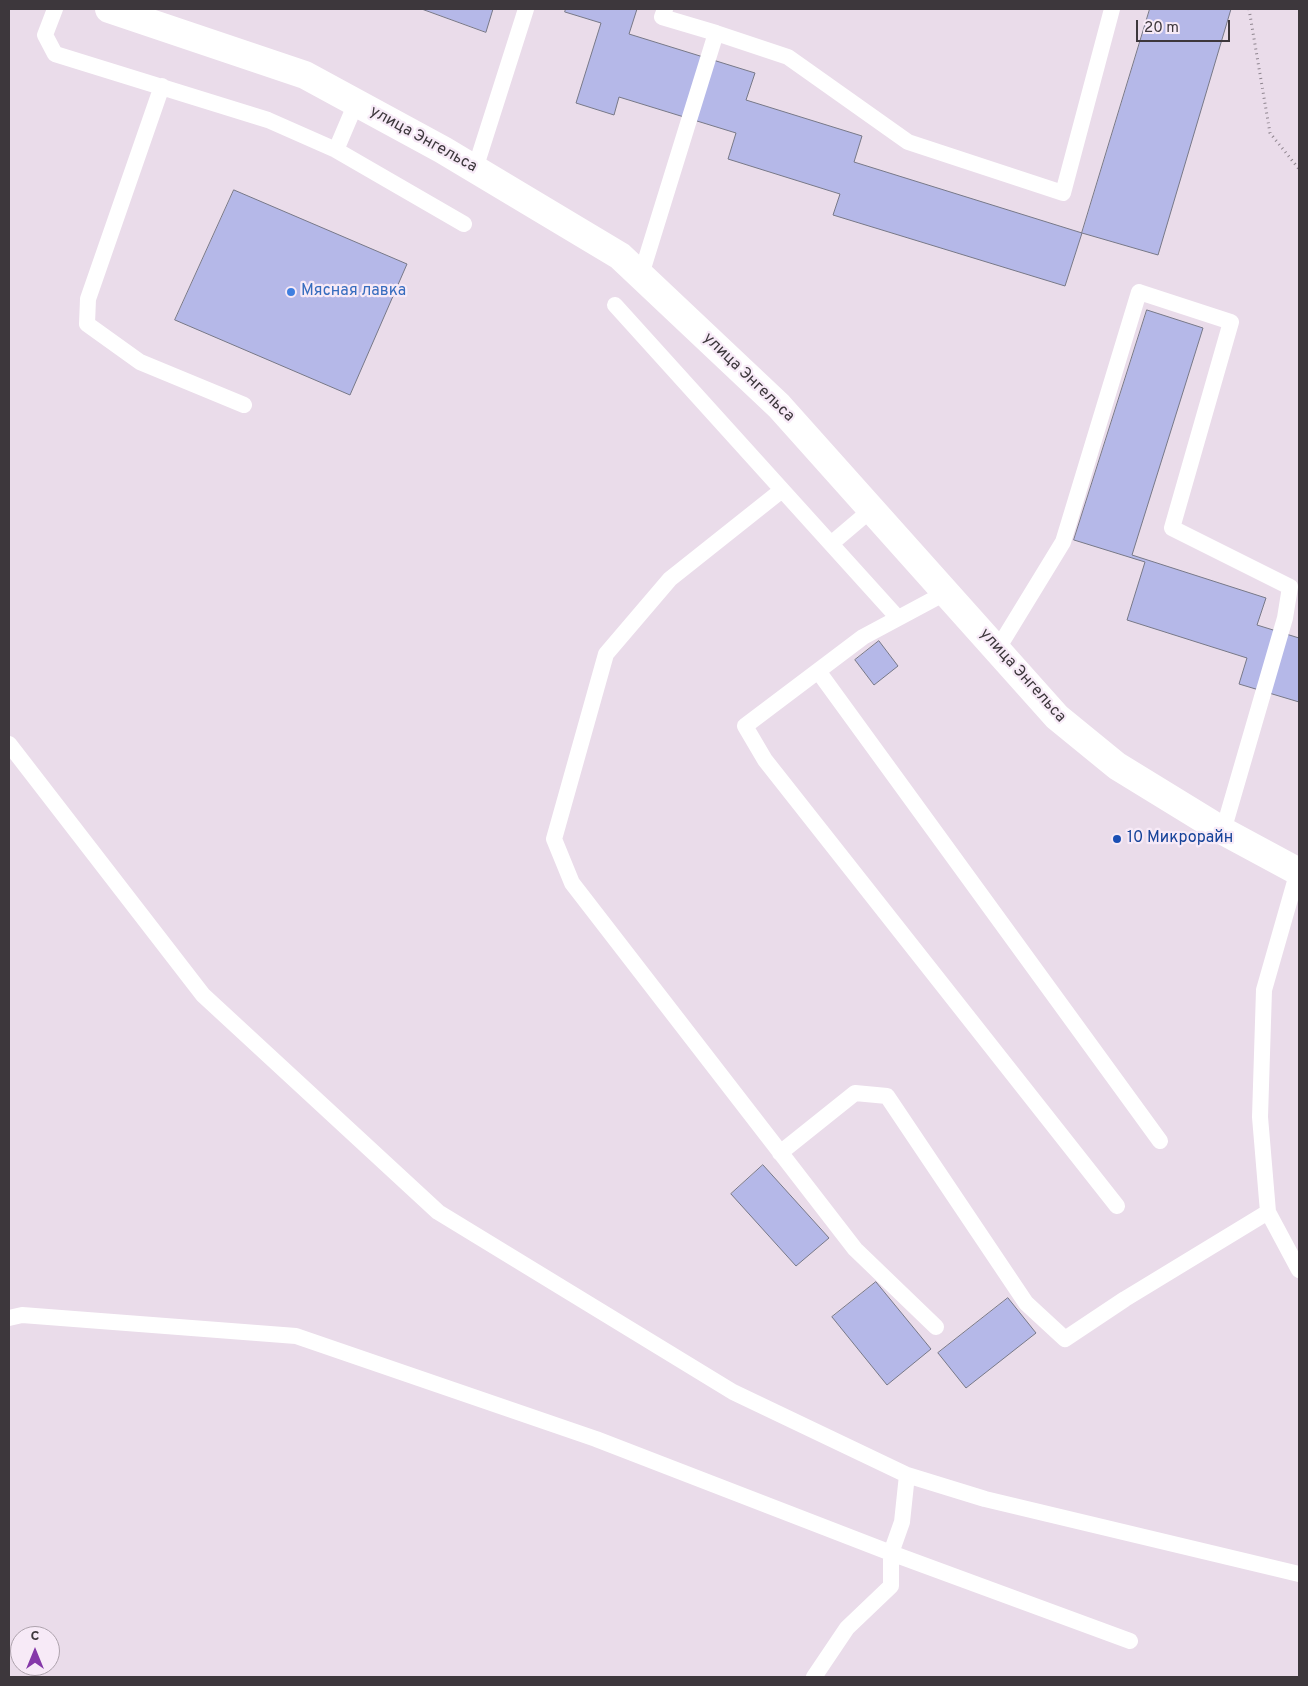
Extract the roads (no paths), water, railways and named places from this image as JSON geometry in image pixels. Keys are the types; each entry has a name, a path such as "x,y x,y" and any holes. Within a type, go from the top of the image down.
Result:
{"main road":[{"name":"улица Энгельса","path":"109,9 305,75 474,169 620,256 780,406 1057,717 1117,766 1223,830 1299,872"}],"lane":[{"path":"55,9 45,35 55,54 268,120 336,150 464,224"},
{"path":"474,169 526,9"},
{"path":"665,9 662,17 788,57 908,142 1062,193 1112,9"},
{"path":"641,275 716,33"},
{"path":"162,86 88,299 87,324 140,362 244,405"},
{"path":"336,150 356,103"},
{"path":"997,650 1063,542 1139,292 1231,322 1172,528 1290,587 1292,621 1223,830"},
{"path":"615,305 898,618"},
{"path":"782,490 670,579 606,654 554,839 572,883 855,1249 936,1327"},
{"path":"832,543 872,509"},
{"path":"947,592 863,637 744,726 765,760 1117,1206"},
{"path":"818,670 1160,1141"},
{"path":"9,744 203,995 438,1212 734,1392 907,1475 985,1499 1299,1574"},
{"path":"1299,872 1264,990 1260,1117 1268,1212 1299,1270"},
{"path":"780,1153 855,1093 887,1096 1026,1303 1065,1339 1126,1298 1268,1212"},
{"path":"9,1318 22,1315 296,1336 596,1439 892,1553 1130,1641"},
{"path":"814,1677 847,1628 892,1586 892,1553 902,1522 907,1475"}],"place":[{"name":"Мясная лавка","path":"291,292"},
{"name":"10 Микрорайн","path":"1117,839"}]}
